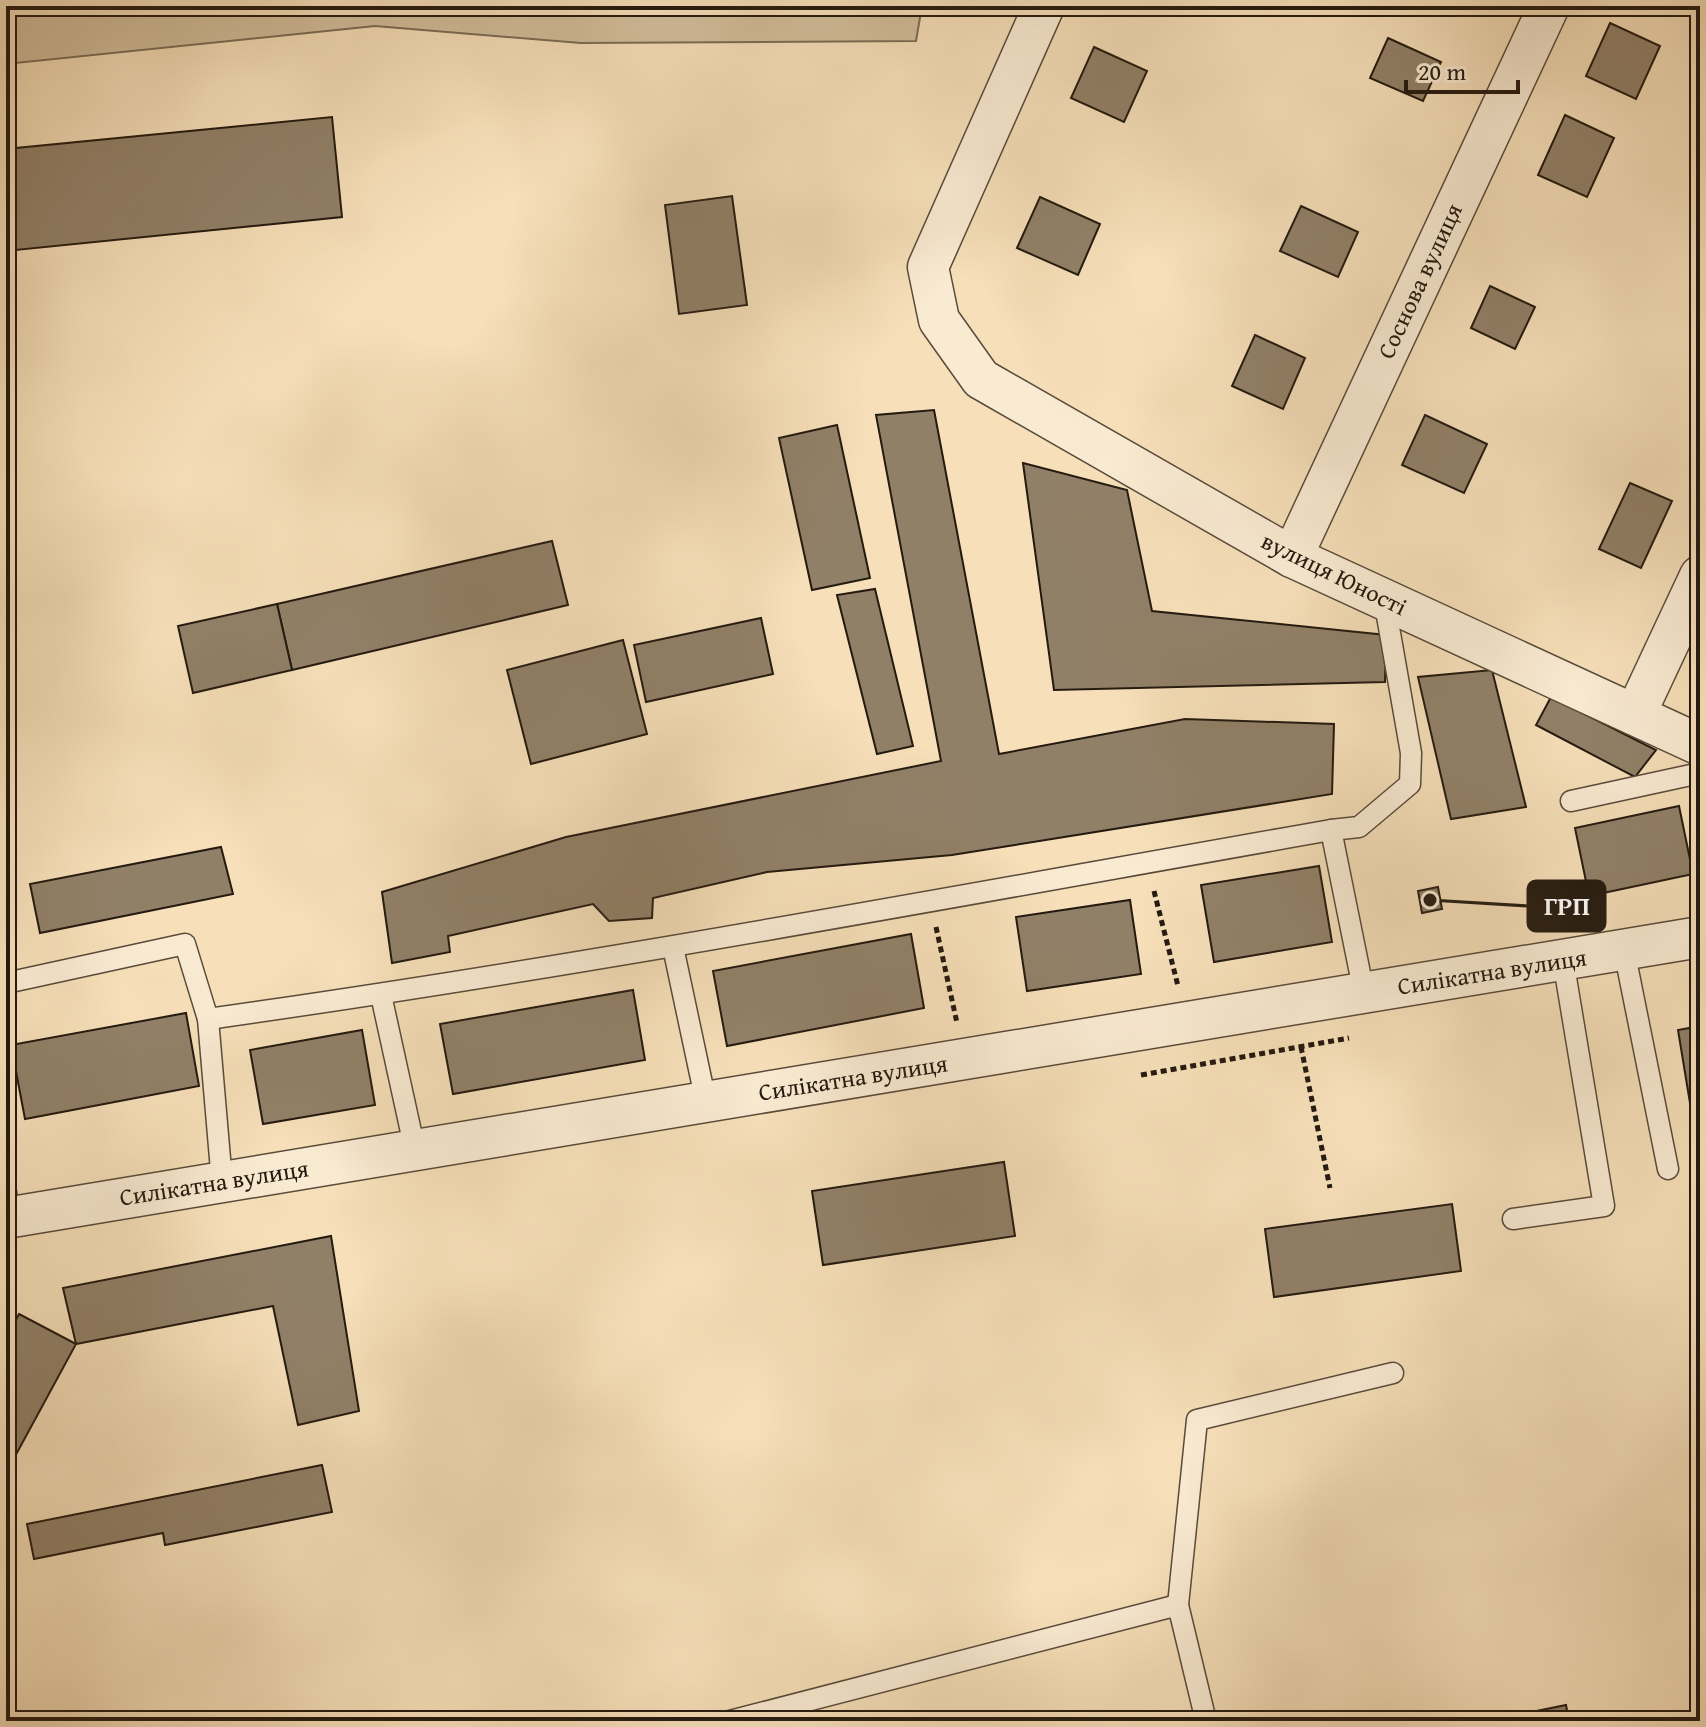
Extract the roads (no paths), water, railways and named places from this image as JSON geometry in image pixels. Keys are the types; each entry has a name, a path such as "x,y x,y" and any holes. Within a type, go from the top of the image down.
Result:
{"street":[{"name":"вулиця Юності","path":"1044,6 928,267 939,320 981,379 1292,557 1700,745"},
{"name":"Соснова вулиця","path":"1292,557 1549,6"},
{"path":"1635,715 1700,576"},
{"name":"Силікатна вулиця","path":"7,1209 222,1182 1700,937"}],"lane":[{"path":"208,1019 381,995 673,947 1359,827 1410,784 1411,753 1384,599"},
{"path":"1571,801 1700,773"},
{"path":"1331,830 1364,993"},
{"path":"6,983 185,944 208,1019 222,1182"},
{"path":"673,947 706,1102"},
{"path":"1624,950 1668,1169"},
{"path":"1513,1219 1604,1206 1563,960"},
{"path":"381,995 415,1150"},
{"path":"1206,1721 1178,1605 1197,1420 1393,1373"},
{"path":"730,1721 1178,1605"}],"place":[{"name":"ГРП","path":"1430,900"}]}
